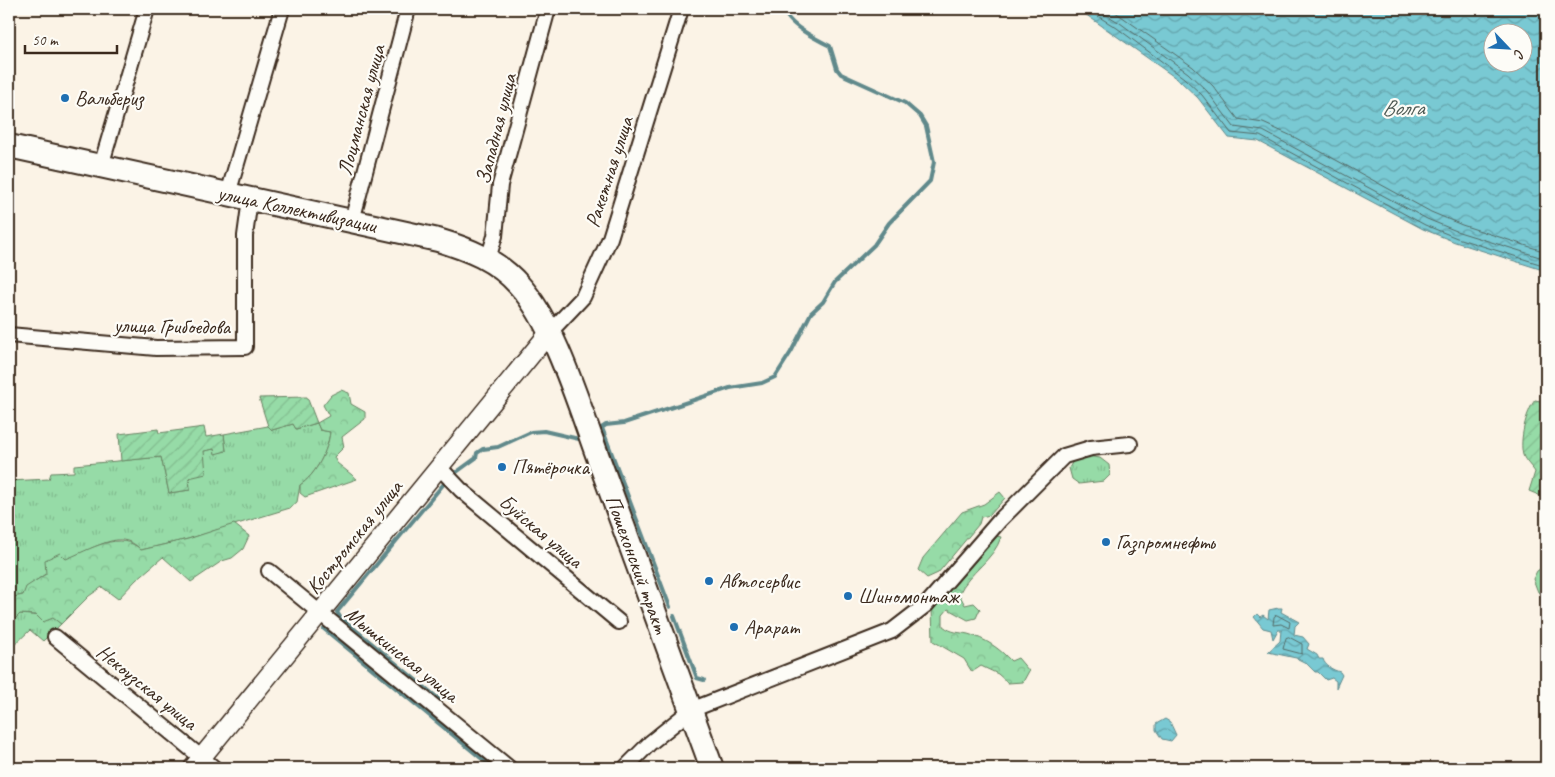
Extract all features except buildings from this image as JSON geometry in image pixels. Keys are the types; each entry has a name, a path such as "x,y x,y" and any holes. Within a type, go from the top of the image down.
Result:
{"main road":[{"name":"улица Коллективизации","path":"9,146 438,240 488,259 520,286 530,299 549,333"},
{"name":"Пошехонский тракт","path":"549,333 572,386 712,768"}],"street":[{"path":"101,166 147,9"},
{"path":"228,194 282,9"},
{"name":"Лоцманская улица","path":"352,221 408,9"},
{"name":"Западная улица","path":"488,259 495,236 500,185 548,9"},
{"name":"Ракетная улица","path":"549,333 583,297 610,238 681,9"},
{"name":"улица Грибоедова","path":"9,335 156,348 245,347 245,236 250,199"},
{"name":"Костромская улица","path":"203,765 320,613 549,333"},
{"path":"625,768 650,743 690,710 892,631 927,604 1000,520 1064,456 1084,449 1130,444"},
{"name":"Буйская улица","path":"440,468 461,490 618,622"},
{"name":"Мышкинская улица","path":"269,572 508,768"},
{"name":"Некоузская улица","path":"55,637 203,765"}],"green space":[{"path":"341,390 349,393 351,404 365,412 365,419 342,437 344,447 334,457 337,463 357,479 305,497 300,493 300,485 316,469 329,439 330,432 320,430 317,423 329,416 323,405 331,395"},
{"path":"307,397 317,423 296,429 293,424 272,430 268,426 259,398"},
{"path":"1535,400 1546,402 1546,498 1529,491 1535,472 1524,457 1522,449 1524,426"},
{"path":"317,423 320,430 330,432 327,446 316,469 300,485 297,502 290,508 188,539 141,550 133,543 127,541 117,540 108,542 80,553 51,570 38,579 23,595 9,598 9,481 49,479 51,473 74,472 74,465 161,457 169,493 190,490 189,478 204,451 214,449 215,453 226,451 224,434 268,426 272,430 293,424 296,429"},
{"path":"204,427 206,437 224,434 226,451 215,454 214,449 204,451 206,474 189,478 190,490 169,493 161,457 121,461 119,434 158,429 159,433"},
{"path":"1087,456 1100,458 1109,465 1110,475 1104,481 1079,484 1072,479 1069,468 1073,461"},
{"path":"1000,492 1005,498 990,515 981,517 979,524 938,573 927,578 918,570 923,558 962,512 984,504"},
{"path":"234,524 249,536 243,549 232,558 222,561 191,582 163,557 136,580 118,599 102,587 89,596 61,624 53,618 43,622 36,615 20,614 9,625 9,598 23,595 26,587 46,574 45,560 60,553 66,559 105,543 115,541 133,544 141,550 188,539"},
{"path":"993,535 1001,537 998,545 963,586 959,594 965,605 974,603 980,609 976,618 968,620 948,609 943,615 943,626 952,631 975,636 986,641 1011,661 1018,658 1029,671 1023,682 1008,683 998,674 981,666 972,672 964,659 933,641 932,608"},
{"path":"1546,554 1546,596 1538,592 1533,579 1537,571 1543,567"},
{"path":"20,614 53,617 61,624 43,641 30,630 9,650 11,635 9,625"}],"water":[{"name":"Волга","path":"1078,9 1546,9 1546,271 1455,242 1423,229 1258,141 1229,138 1198,98 1180,81"},
{"path":"1282,608 1281,612 1299,622 1295,626 1294,635 1303,637 1309,644 1307,649 1317,655 1319,659 1323,659 1330,667 1340,672 1342,675 1336,688 1336,681 1332,678 1326,680 1306,663 1296,658 1268,652 1280,641 1281,630 1278,630 1273,639 1271,630 1263,628 1254,617 1257,614 1260,617 1263,615 1268,619 1269,610"},
{"path":"1165,719 1170,722 1176,735 1171,741 1162,739 1156,730 1156,724"}],"waterway":[{"path":"600,429 606,425 624,423 730,388 762,383 775,377 791,352 811,313 823,302 835,282 874,245 889,223 930,181 934,162 926,126 920,116 905,103 841,74 837,69 830,46 796,25 786,15 784,9"},
{"path":"602,428 670,607"},
{"path":"454,474 476,458 477,453 483,449 498,447 531,432 544,431 579,439"},
{"path":"440,700 340,617 337,612 447,480"},
{"path":"674,616 697,678 704,680"},
{"path":"324,629 493,768"}],"place":[{"name":"Вальбериз","path":"65,98"},
{"name":"Пятёрочка","path":"502,467"},
{"name":"Газпромнефть","path":"1106,542"},
{"name":"Автосервис","path":"709,581"},
{"name":"Шиномонтаж","path":"848,596"},
{"name":"Арарат","path":"734,627"}]}
